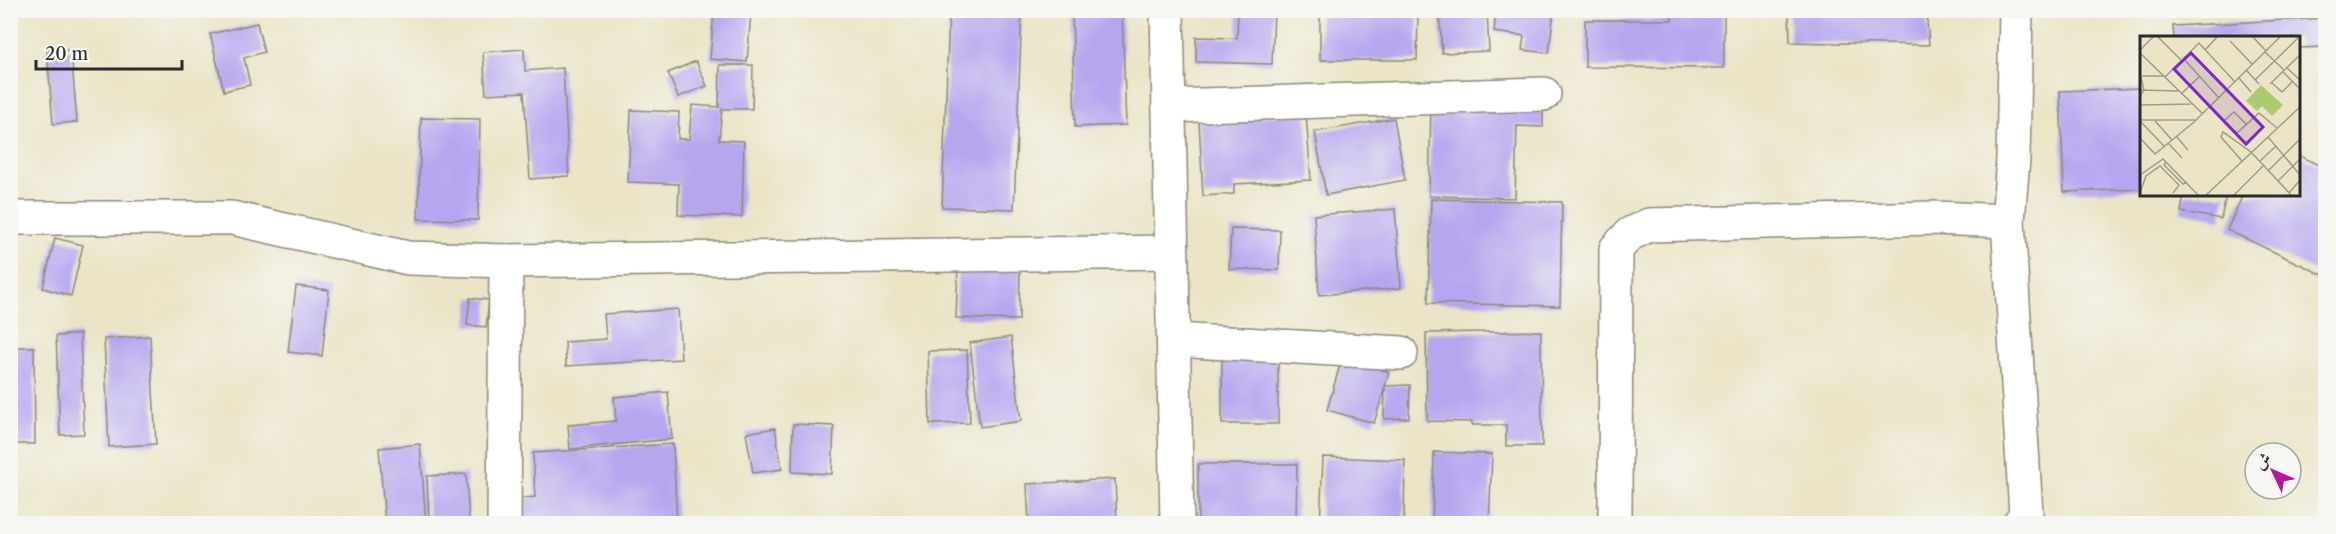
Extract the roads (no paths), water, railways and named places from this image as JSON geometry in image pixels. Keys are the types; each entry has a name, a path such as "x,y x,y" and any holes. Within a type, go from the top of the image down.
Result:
{"street":[{"path":"1167,10 1177,524"},
{"path":"2016,10 2013,159 2008,221 2026,514 2019,524"},
{"path":"1169,106 1544,94"},
{"path":"10,218 232,218 408,258 506,261 1171,252"},
{"path":"1617,524 1615,520 1616,249 1630,234 1649,225 1934,218 2008,221"},
{"path":"504,524 506,261"},
{"path":"1174,340 1401,353"}]}
